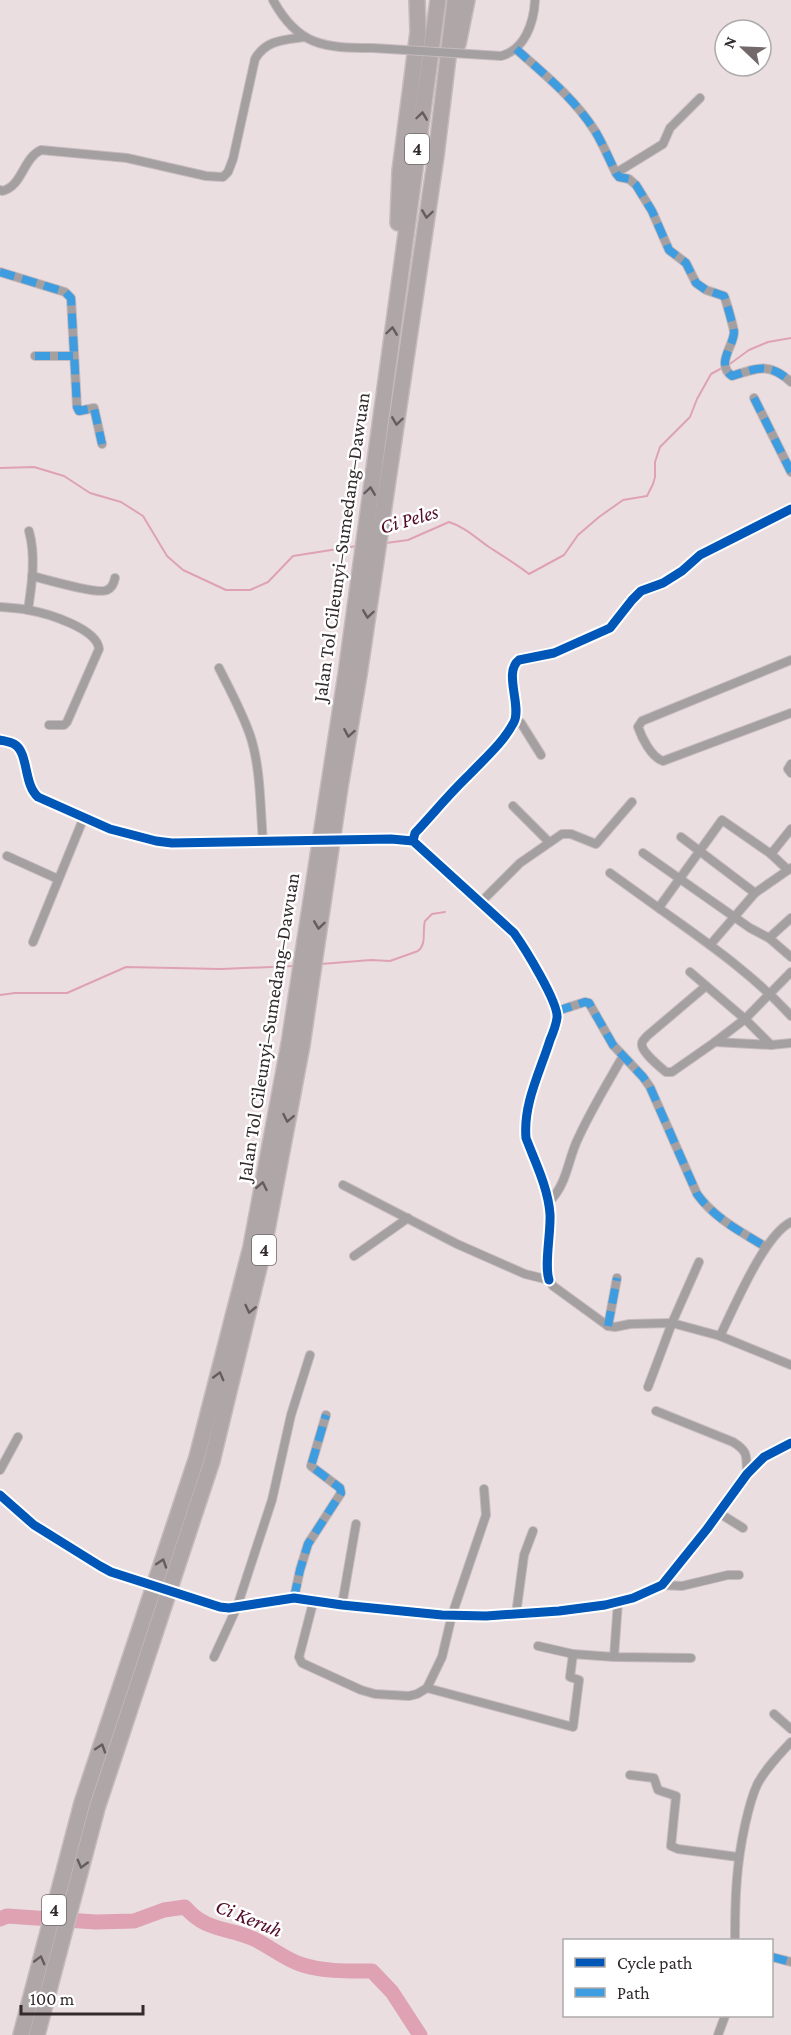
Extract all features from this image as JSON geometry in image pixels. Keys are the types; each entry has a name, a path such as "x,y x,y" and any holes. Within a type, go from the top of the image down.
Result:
{"highway":[{"path":"396,298 400,171 418,32 417,0"},
{"name":"Jalan Tol Cileunyi–Sumedang–Dawuan","path":"352,675 387,364 438,0"},
{"name":"Jalan Tol Cileunyi–Sumedang–Dawuan","path":"21,2035 34,2024 90,1806 197,1457 251,1246 289,1044 405,364 435,156 454,0"},
{"path":"435,156 467,0"}],"street":[{"path":"273,0 283,19 304,38"},
{"path":"0,190 11,188 32,156 41,150 127,158 207,176 223,177 228,172 233,159 255,59 261,48 271,43 304,38 328,45 501,56 516,49 530,27 535,0"},
{"path":"516,49 575,104 595,131 619,177 629,179 636,185 652,211 669,250 686,263 696,283 706,290 724,296 734,329 734,336 725,362 728,372 732,376 750,369 770,369 781,373 791,382"},
{"path":"616,173 663,144 670,128 700,98"},
{"path":"0,272 65,292 70,298 77,410 94,408 102,444"},
{"path":"34,356 74,356"},
{"path":"754,398 791,472"},
{"path":"413,841 415,833 467,776 494,751 515,720 512,672 515,662 554,653 610,628 641,591 663,583 682,572 700,555 791,509"},
{"path":"28,610 32,576 29,531"},
{"path":"32,576 105,591 110,588 116,578"},
{"path":"0,607 28,610 67,621 94,638 99,646 67,722 64,725 49,724"},
{"path":"791,660 642,721 638,727 653,753 663,761 791,713"},
{"path":"219,668 242,714 256,759 262,841"},
{"path":"515,720 521,723 541,755"},
{"path":"0,740 14,744 19,749 30,788 43,800 110,829 162,842 391,839 413,841 514,933 552,999 557,1020 532,1093 525,1128 526,1138 549,1202 550,1237 547,1274 549,1280"},
{"path":"791,764 788,769 791,773"},
{"path":"480,903 520,862 562,834 571,834 596,844 632,802"},
{"path":"513,806 549,842"},
{"path":"33,942 84,817"},
{"path":"660,909 723,819 790,869 755,892 710,945"},
{"path":"771,854 791,829"},
{"path":"681,837 755,892"},
{"path":"643,853 734,917 769,938 791,957"},
{"path":"7,856 58,879"},
{"path":"610,873 710,945 770,993 791,1016"},
{"path":"769,938 791,918"},
{"path":"690,972 745,1019 771,1045"},
{"path":"705,986 644,1040 642,1047 664,1071 669,1073 716,1042 745,1019 791,972"},
{"path":"556,1011 588,1002 613,1045 650,1087 697,1194 705,1205 766,1247"},
{"path":"716,1042 771,1045 791,1042"},
{"path":"549,1202 560,1190 576,1143 623,1056"},
{"path":"343,1185 457,1244 525,1274 549,1280 608,1326 615,1328 630,1324 672,1323 720,1336 791,1365"},
{"path":"354,1256 408,1218"},
{"path":"720,1336 766,1247 783,1226 791,1222"},
{"path":"648,1387 672,1323 699,1262"},
{"path":"608,1326 617,1278"},
{"path":"214,1656 237,1607 272,1500 291,1414 310,1355"},
{"path":"656,1411 733,1442 742,1448 746,1453 747,1473"},
{"path":"294,1598 308,1544 341,1493 340,1488 311,1466 326,1415"},
{"path":"0,1470 18,1437"},
{"path":"0,1495 34,1525 86,1559 111,1572 220,1607 237,1607 294,1598 314,1599 342,1605 452,1615 516,1614 559,1611 618,1602 662,1585 719,1513 747,1473 764,1457 791,1443"},
{"path":"314,1599 299,1657 302,1664 375,1694 409,1696 428,1688 442,1657 452,1615 486,1515 484,1489"},
{"path":"719,1513 743,1528"},
{"path":"342,1605 356,1524"},
{"path":"516,1614 524,1555 533,1531"},
{"path":"662,1585 682,1586 728,1575 739,1575"},
{"path":"614,1657 618,1602"},
{"path":"538,1646 573,1654 691,1658"},
{"path":"428,1688 573,1727 579,1680 570,1677 573,1654"},
{"path":"774,1714 791,1729"},
{"path":"735,1939 738,1857 749,1808 756,1787 767,1769 791,1742"},
{"path":"630,1775 654,1778 658,1790 676,1796 671,1846 678,1849 738,1857"},
{"path":"773,1958 791,1962"},
{"path":"718,2035 725,2017"}],"waterway":[{"name":"Ci Peles","path":"727,366 749,350 768,342 791,338"},
{"name":"Ci Peles","path":"386,543 408,540 449,522 465,530 529,574 564,555 578,535 623,500 647,496 655,477 655,462 660,447 690,417 711,374 722,368"},
{"name":"Ci Peles","path":"0,468 34,467 64,476 90,493 121,502 143,516 167,556 183,570 226,590 250,590 268,582 293,556 357,546"},
{"path":"321,964 371,960 390,961 418,951 423,941 425,921 432,914 445,912"},
{"path":"0,995 67,993 126,967 221,969 294,966"},
{"name":"Ci Keruh","path":"0,1919 7,1916 96,1922 134,1921 164,1910 185,1907 209,1925 254,1939 303,1965 329,1970 372,1971 392,1992 420,2035"}],"marked path":[{"path":"516,49 558,87 587,119 616,173 619,177 629,179 636,185 652,211 669,250 686,263 696,283 706,290 724,296 734,332 725,360 727,371 732,376 756,369 769,369 791,382"},
{"path":"0,272 65,292 71,298 77,407 79,411 94,408 102,444"},
{"path":"35,356 74,356"},
{"path":"754,398 791,472"},
{"path":"557,1011 585,1002 589,1003 613,1045 650,1087 697,1194 720,1217 766,1247"},
{"path":"608,1326 617,1278"},
{"path":"294,1598 308,1544 341,1493 340,1488 311,1466 326,1415"},
{"path":"773,1957 791,1962"}],"cycle path":[{"path":"413,841 415,833 510,730 516,715 513,672 519,660 554,653 610,628 641,591 663,583 682,571 700,555 791,509"},
{"path":"0,740 12,743 19,748 30,784 38,797 110,829 156,841 172,843 391,839 413,841 514,933 547,988 553,1000 557,1018 533,1088 526,1125 526,1138 541,1175 549,1204 547,1266 549,1280"},
{"path":"0,1495 34,1525 111,1572 220,1607 229,1608 294,1598 442,1615 486,1616 605,1605 633,1598 662,1585 747,1474 764,1457 791,1443"}]}
